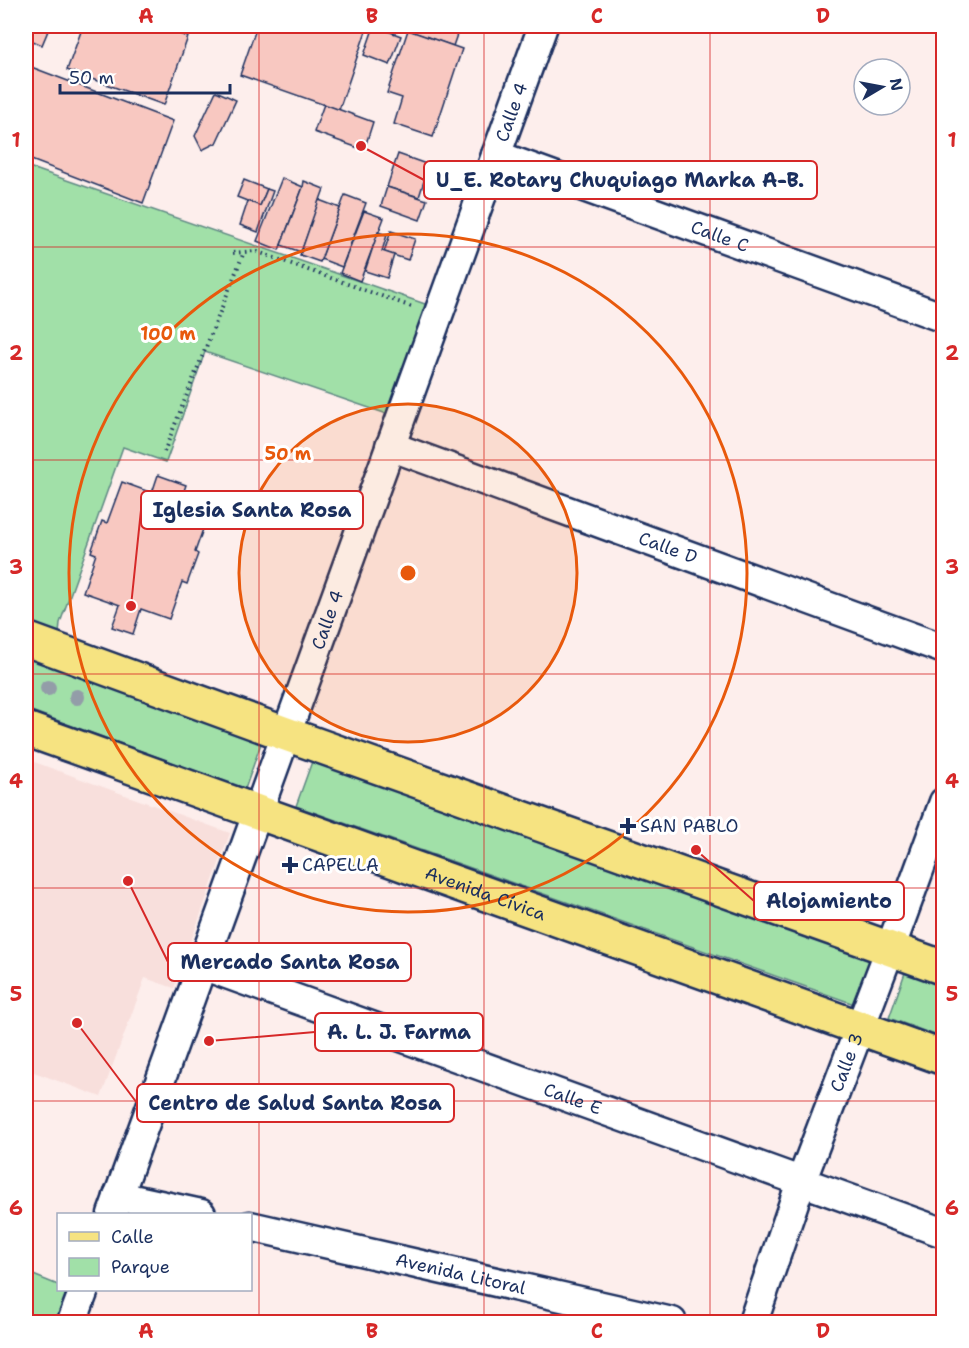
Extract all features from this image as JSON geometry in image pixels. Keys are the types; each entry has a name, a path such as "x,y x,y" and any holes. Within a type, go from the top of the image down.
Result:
{"main road":[{"path":"26,639 944,968"},
{"name":"Avenida Cívica","path":"26,729 944,1058"}],"street":[{"name":"Calle 4","path":"115,1205 543,26"},
{"name":"Calle C","path":"496,155 944,318"},
{"name":"Calle D","path":"390,446 944,649"},
{"name":"Calle 3","path":"753,1323 801,1182 944,802"},
{"name":"Calle E","path":"202,965 944,1233"},
{"path":"115,1205 184,1213"},
{"name":"Avenida Litoral","path":"252,1226 623,1317 672,1323"},
{"path":"72,1323 84,1291"}],"path":[{"path":"233,253 255,251 438,316"},
{"path":"164,452 244,252"}],"shaded area":[{"path":"26,759 230,833 174,988 145,978 101,1097 26,1069"}],"green space":[{"path":"26,166 428,305 390,415 205,352 166,462 123,447 60,623 59,634 26,621"},
{"path":"26,652 263,738 245,789 26,709"},
{"path":"314,756 874,956 857,1005 296,806"},
{"path":"907,967 943,980 943,1038 889,1018"},
{"path":"26,1272 57,1285 57,1291 67,1291 55,1322 26,1322"}],"building":[{"path":"26,26 50,26 42,45 26,38"},
{"path":"83,26 156,26 188,37 164,105 67,70"},
{"path":"257,26 359,26 367,28 339,110 240,75"},
{"path":"374,26 401,36 390,65 364,55"},
{"path":"395,26 460,26 453,46"},
{"path":"408,30 462,49 433,137 394,124 402,98 387,93"},
{"path":"26,65 173,121 143,203 26,158"},
{"path":"216,91 236,100 216,143 202,150 195,136"},
{"path":"324,104 373,122 364,150 314,132"},
{"path":"398,154 429,165 419,197 387,187"},
{"path":"282,178 303,187 279,250 257,241"},
{"path":"244,180 267,189 260,206 237,197"},
{"path":"304,181 324,189 301,252 281,245"},
{"path":"387,187 427,200 420,220 381,206"},
{"path":"267,189 273,191 258,232 240,225 248,201 260,206"},
{"path":"345,195 366,203 342,267 321,259"},
{"path":"319,200 340,208 320,262 300,255"},
{"path":"364,211 384,218 360,281 340,273"},
{"path":"391,231 415,239 408,260 384,252"},
{"path":"378,232 387,235 382,251 394,255 387,278 365,271"},
{"path":"158,475 186,485 180,502 209,512 187,584 182,582 169,619 141,609 133,634 112,627 120,605 83,592 96,554 91,552 102,521 107,523 122,482 152,493"}],"place":[{"name":"U_E. Rotary Chuquiago Marka A-B.","path":"361,146"},
{"name":"Iglesia Santa Rosa","path":"131,606"},
{"name":"SAN PABLO","path":"628,826"},
{"name":"Alojamiento","path":"696,850"},
{"name":"CAPELLA","path":"290,865"},
{"name":"Mercado Santa Rosa","path":"128,881"},
{"name":"Centro de Salud Santa Rosa","path":"77,1023"},
{"name":"A. L. J. Farma","path":"209,1041"}]}
